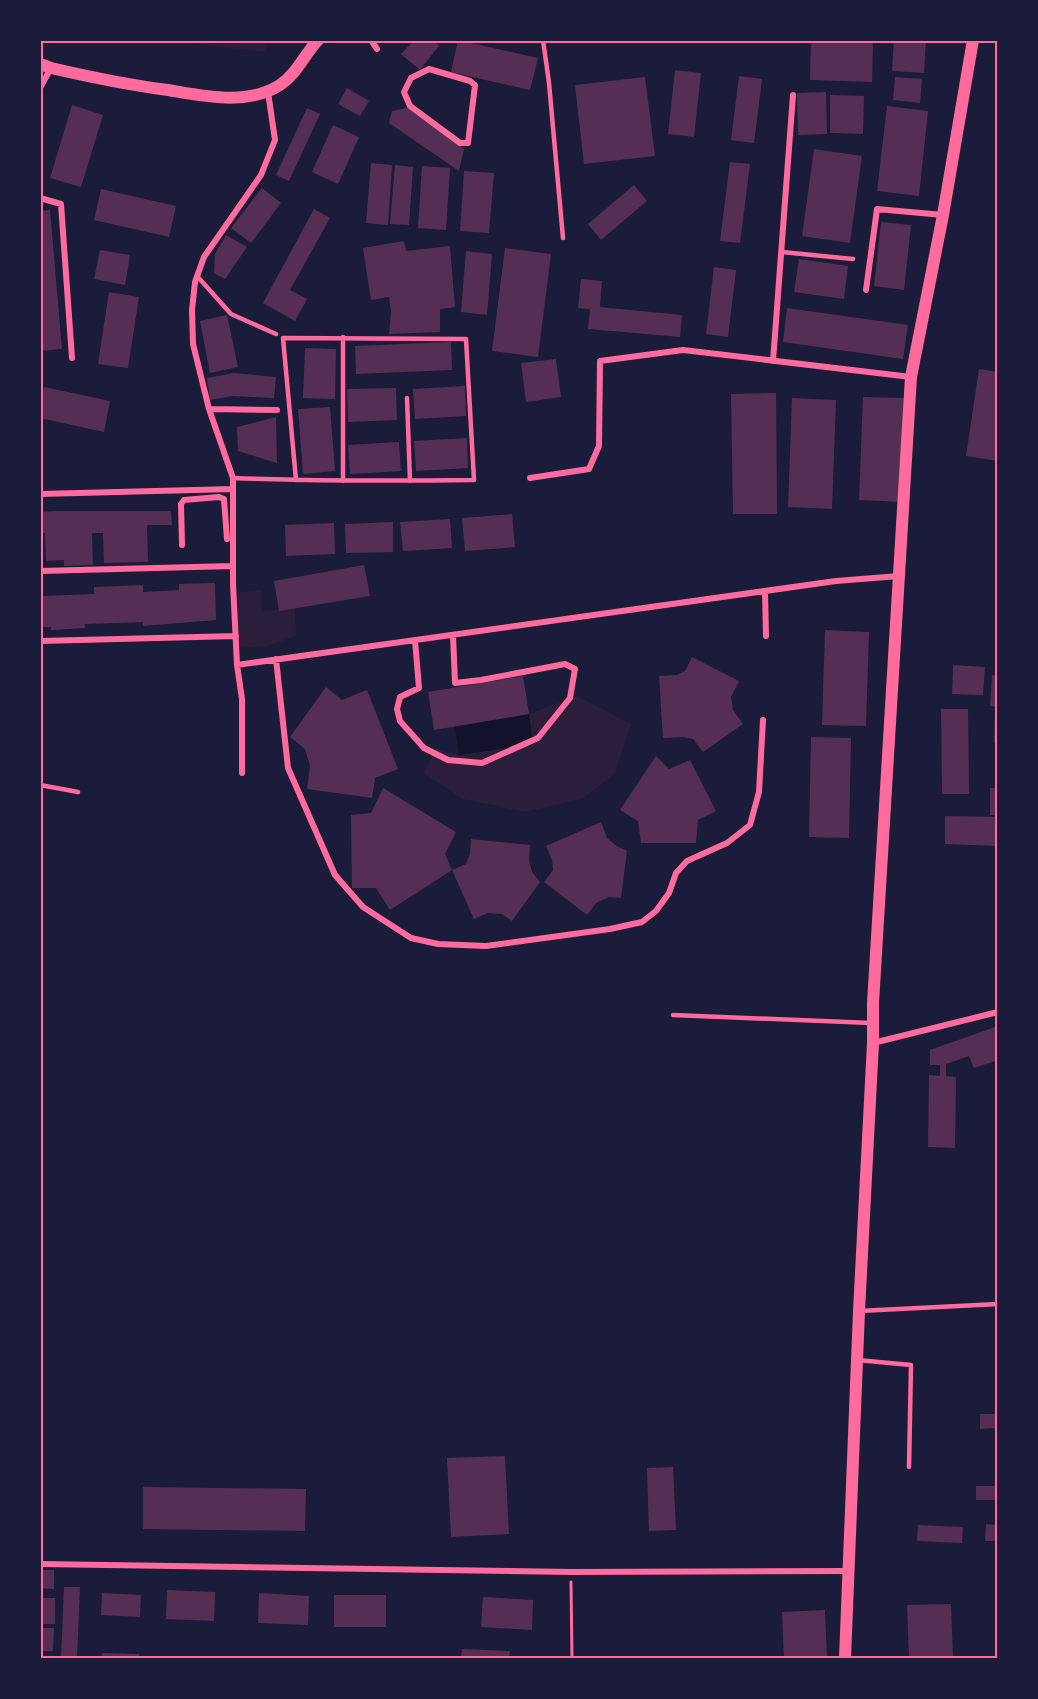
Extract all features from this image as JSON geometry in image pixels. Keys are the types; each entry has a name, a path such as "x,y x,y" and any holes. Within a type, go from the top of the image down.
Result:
{"main road":[{"path":"46,66 118,83 220,98 243,97 268,92 282,84 295,72 307,52 318,40"},
{"path":"845,1659 873,1003 911,377 944,215 973,40"}],"street":[{"path":"371,40 377,49"},
{"path":"40,88 46,66"},
{"path":"433,69 471,81 475,85 468,143 460,143 410,106 404,92 411,78 433,69"},
{"path":"226,539 233,478 209,409 193,344 192,310 197,276 204,257 261,175 275,140 268,92"},
{"path":"773,361 793,95"},
{"path":"40,198 61,204 72,358"},
{"path":"866,290 877,209 944,215"},
{"path":"530,478 589,469 599,446 600,361 683,350 911,377"},
{"path":"209,409 277,410"},
{"path":"40,494 188,490 233,492"},
{"path":"188,490 189,500"},
{"path":"224,499 233,492"},
{"path":"182,545 181,504 184,500 219,497 224,499"},
{"path":"224,499 229,517 237,664 242,699 242,773"},
{"path":"40,571 233,566"},
{"path":"237,664 845,580 899,576"},
{"path":"765,591 766,636"},
{"path":"415,640 419,688 400,697 397,709 400,722 424,748 448,760 482,763 538,738 570,698 575,669 565,664 455,683 453,634"},
{"path":"40,641 236,636"},
{"path":"276,659 288,768 334,875 363,907 411,938 438,944 486,946 610,929 642,922 656,912 669,893 675,873 687,861 727,843 750,825 759,792 763,720"},
{"path":"873,1043 998,1012"},
{"path":"40,1564 571,1572 849,1571"}],"lane":[{"path":"543,40 563,238"},
{"path":"782,252 853,258"},
{"path":"197,276 231,314 276,334"},
{"path":"233,478 296,480 343,481 474,480 466,339 283,338 296,480"},
{"path":"343,338 343,481"},
{"path":"406,398 411,481"},
{"path":"40,785 78,792"},
{"path":"673,1015 873,1023"},
{"path":"859,1311 998,1304"},
{"path":"857,1360 912,1365 909,1467"}],"path":[{"path":"571,1572 572,1659"}],"shaded area":[{"path":"269,40 264,52 175,41"},
{"path":"261,590 262,611 295,608 296,636 265,647 238,648 238,592"},
{"path":"577,696 631,724 615,773 584,798 525,812 463,799 424,773 435,749 459,755 533,744 529,714"},
{"path":"529,714 533,744 459,755 455,726"}],"building":[{"path":"414,40 434,40 439,46 420,70 401,54"},
{"path":"458,40 538,58 530,90 451,72"},
{"path":"811,40 873,40 872,82 810,80"},
{"path":"894,40 926,40 924,73 892,71"},
{"path":"675,70 701,73 694,137 668,134"},
{"path":"739,76 762,79 754,143 731,140"},
{"path":"645,77 655,156 584,164 575,85"},
{"path":"895,77 922,79 920,103 893,100"},
{"path":"347,88 369,101 360,116 338,104"},
{"path":"826,92 827,134 798,135 797,93"},
{"path":"830,95 864,96 863,134 830,133"},
{"path":"72,105 103,115 81,187 50,178"},
{"path":"887,106 928,111 919,196 877,191"},
{"path":"307,108 320,114 289,181 276,175"},
{"path":"407,108 464,149 459,171 389,123 392,111"},
{"path":"333,125 359,137 338,184 312,172"},
{"path":"814,149 862,156 850,243 802,236"},
{"path":"730,162 750,164 740,243 720,241"},
{"path":"371,163 392,165 388,225 366,223"},
{"path":"395,165 413,167 409,225 390,224"},
{"path":"422,166 450,168 446,230 418,228"},
{"path":"464,171 494,173 489,233 460,231"},
{"path":"634,185 647,201 601,240 588,224"},
{"path":"262,188 281,203 251,243 231,228"},
{"path":"101,189 176,206 169,237 94,220"},
{"path":"314,209 330,218 290,290 307,299 295,321 263,303"},
{"path":"50,210 62,349 40,351 40,211"},
{"path":"881,222 911,225 904,290 874,286"},
{"path":"226,235 247,247 225,279 214,273 215,254"},
{"path":"404,241 406,251 450,246 455,307 440,309 440,332 389,334 391,312 389,297 371,300 363,248"},
{"path":"505,248 551,254 538,357 492,351"},
{"path":"100,250 130,255 125,285 94,279"},
{"path":"466,251 492,254 487,315 461,312"},
{"path":"799,259 848,266 844,299 794,292"},
{"path":"714,267 736,270 728,337 706,334"},
{"path":"581,279 602,281 600,307 682,315 680,337 588,329 590,309 578,308"},
{"path":"109,292 139,297 128,368 98,364"},
{"path":"787,308 908,325 903,359 783,342"},
{"path":"227,315 238,367 210,373 200,321"},
{"path":"451,342 452,370 356,374 355,346"},
{"path":"305,348 336,349 335,399 303,398"},
{"path":"556,359 561,397 526,402 521,363"},
{"path":"979,369 998,372 998,461 966,456"},
{"path":"234,373 276,377 274,398 232,396 210,400 207,378"},
{"path":"465,386 466,416 415,419 413,389"},
{"path":"44,387 110,401 104,432 40,418 40,403"},
{"path":"396,388 397,420 348,422 347,389"},
{"path":"776,393 777,514 733,514 731,394"},
{"path":"863,397 905,398 901,502 859,500"},
{"path":"792,398 836,400 832,509 788,507"},
{"path":"330,407 335,471 303,474 298,409"},
{"path":"276,417 277,463 238,451 237,427"},
{"path":"467,438 468,468 416,471 414,441"},
{"path":"399,442 401,471 350,474 348,445"},
{"path":"171,511 172,525 147,525 148,562 104,563 103,533 92,533 93,565 64,566 64,560 46,561 45,533 40,533 40,512"},
{"path":"512,514 515,547 465,551 462,518"},
{"path":"450,519 452,548 403,551 400,522"},
{"path":"393,522 393,552 346,553 345,524"},
{"path":"334,523 335,554 286,556 285,525"},
{"path":"364,565 370,596 279,611 274,581"},
{"path":"215,583 216,620 143,626 143,622 85,624 85,628 51,630 51,627 40,627 40,592 43,592 43,596 94,594 94,587 143,585 143,592 179,590 179,584"},
{"path":"825,630 869,632 866,726 822,725"},
{"path":"692,657 739,681 731,697 733,710 743,724 703,752 693,739 663,738 659,676 677,675 685,671"},
{"path":"953,665 985,667 983,695 952,694"},
{"path":"992,675 998,676 998,707 990,706"},
{"path":"523,676 529,714 434,730 428,692"},
{"path":"326,687 342,700 367,690 398,769 375,778 372,798 307,789 310,766 305,749 290,737"},
{"path":"941,709 968,709 969,794 942,794"},
{"path":"995,711 998,711 998,743 994,743"},
{"path":"811,737 851,738 849,838 809,837"},
{"path":"656,756 669,769 690,760 716,811 698,820 696,843 641,843 638,821 620,810"},
{"path":"383,788 456,832 445,854 452,870 390,910 376,888 352,888 351,815 371,813"},
{"path":"990,788 998,788 998,815 990,815"},
{"path":"945,816 998,817 998,846 945,844"},
{"path":"601,822 607,838 627,851 621,898 609,897 596,903 587,915 544,882 553,870 552,860 546,846"},
{"path":"471,839 530,845 529,861 532,872 540,882 512,921 502,914 488,913 474,919 452,870 466,864 470,854"},
{"path":"998,1026 998,1060 974,1068 969,1056 946,1064 946,1076 956,1077 955,1148 928,1147 929,1075 940,1076 940,1065 930,1065 930,1050"},
{"path":"980,1414 998,1414 998,1428 980,1429"},
{"path":"505,1456 509,1534 451,1537 447,1458"},
{"path":"673,1467 676,1530 649,1531 647,1468"},
{"path":"976,1486 998,1486 998,1500 976,1500"},
{"path":"143,1487 306,1489 305,1531 143,1529"},
{"path":"986,1524 998,1525 998,1541 985,1541"},
{"path":"918,1525 963,1527 962,1543 917,1541"},
{"path":"40,1570 54,1570 54,1589 40,1588"},
{"path":"64,1587 80,1587 77,1658 61,1658"},
{"path":"167,1590 215,1592 214,1621 166,1619"},
{"path":"102,1593 141,1595 140,1617 101,1615"},
{"path":"259,1593 309,1596 308,1625 258,1623"},
{"path":"334,1595 386,1595 386,1627 334,1627"},
{"path":"483,1597 533,1600 532,1630 481,1627"},
{"path":"40,1598 55,1598 55,1624 40,1624"},
{"path":"951,1604 953,1658 909,1658 907,1605"},
{"path":"825,1610 827,1658 784,1658 782,1612"},
{"path":"40,1628 54,1628 53,1651 40,1651"},
{"path":"462,1649 510,1651 509,1658 461,1658"},
{"path":"102,1653 139,1654 139,1658 101,1658"}]}
